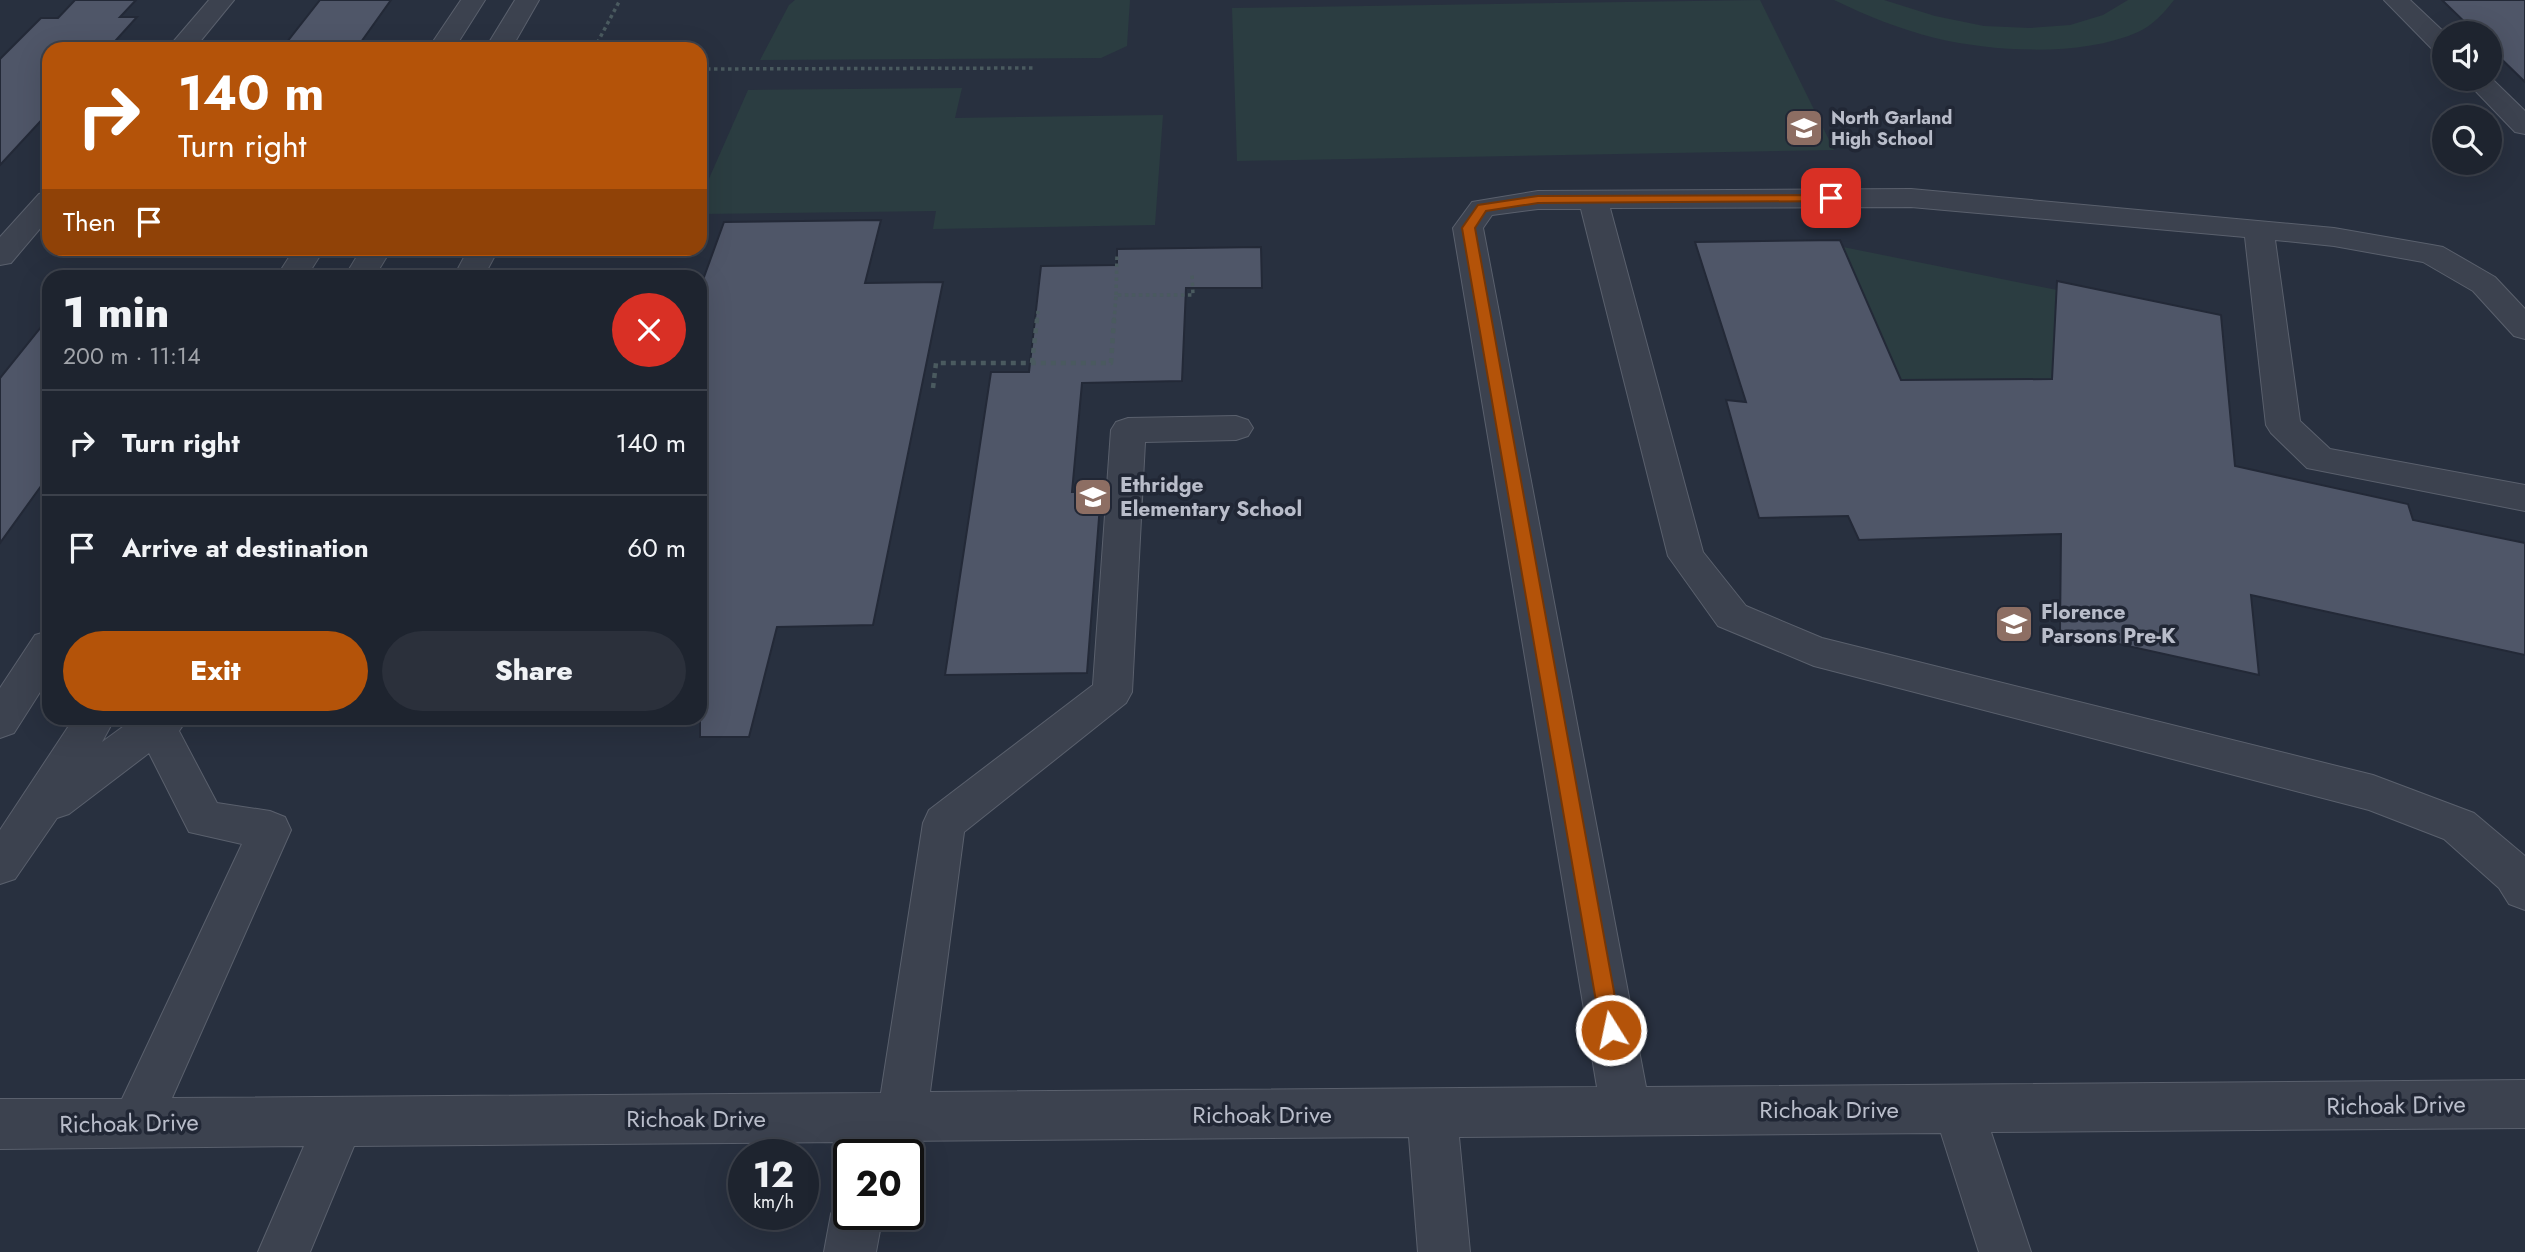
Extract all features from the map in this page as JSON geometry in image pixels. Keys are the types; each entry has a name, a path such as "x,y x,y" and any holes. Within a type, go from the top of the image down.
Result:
{"street":[{"path":"186,42 222,0"},
{"path":"446,42 473,0"},
{"path":"502,42 527,0"},
{"path":"2396,0 2432,35"},
{"path":"2489,91 2525,126"},
{"path":"1626,1111 1468,228 1482,208 1538,200 1911,198 2334,237 2432,254 2484,284 2525,329"},
{"path":"1592,200 1686,556 1732,616 1814,652 2373,793 2459,826 2515,874 2525,890"},
{"path":"0,256 42,208"},
{"path":"2259,229 2283,425 2319,459 2525,498"},
{"path":"881,1130 944,823 1112,692 1128,430 1236,428"},
{"path":"0,721 42,657"},
{"path":"0,865 36,815 91,725"},
{"path":"36,815 156,725"},
{"path":"136,1123 270,830 204,820 163,725"},
{"name":"Richoak Drive","path":"0,1124 340,1121 881,1130 1432,1113 1958,1108 2523,1107"},
{"path":"1958,1108 2005,1252"},
{"path":"1432,1113 1444,1252"},
{"path":"284,1252 340,1121"},
{"path":"850,1252 854,1230"}],"path":[{"path":"598,42 620,0"},
{"path":"707,69 1035,68"},
{"path":"933,388 936,363 1111,363 1117,254"},
{"path":"1116,295 1193,295 1192,274"},
{"path":"1032,363 1038,311"}],"shaded area":[{"path":"795,0 1130,0 1127,46 1101,58 760,60 789,5"},
{"path":"1760,0 1834,150 1237,161 1232,8"},
{"path":"1834,0 1884,0 1935,16 1984,26 2030,28 2070,25 2103,15 2128,0 2174,0 2149,26 2138,32 2091,45 2038,50 1958,43 1935,38 1884,22"},
{"path":"962,88 955,118 1163,115 1155,225 933,229 936,211 707,214 707,183 748,90"},
{"path":"1843,247 2057,290 2052,379 1901,380"}],"building":[{"path":"75,0 136,0 120,17 137,17 114,42 42,42 42,120 0,165 0,59 41,18 58,18"},
{"path":"320,0 391,0 361,42 287,42"},
{"path":"2442,0 2525,0 2525,82 2502,60 2502,21 2464,21"},
{"name":"Ethridge Elementary School","path":"881,220 865,283 943,282 873,625 777,627 749,737 700,737 700,725 707,725 707,270 724,222"},
{"name":"Florence Parsons Pre-K","path":"1840,240 1901,380 2052,379 2057,281 2221,315 2235,466 2408,504 2413,520 2525,543 2525,655 2251,595 2259,675 2060,631 2061,534 1859,540 1848,516 1759,518 1726,400 1746,402 1695,242"},
{"path":"1261,247 1262,288 1186,288 1182,381 1082,383 1072,492 1101,492 1087,673 945,675 991,372 1029,372 1041,266 1117,265 1117,249"},
{"path":"42,326 42,485 0,543 0,378"}],"place":[{"name":"North Garland High School","path":"1804,128"},
{"name":"Ethridge Elementary School","path":"1093,497"},
{"name":"Florence Parsons Pre-K","path":"2014,624"}],"route":[{"path":"1611,1030 1468,228 1482,208 1538,200 1831,198"}]}
